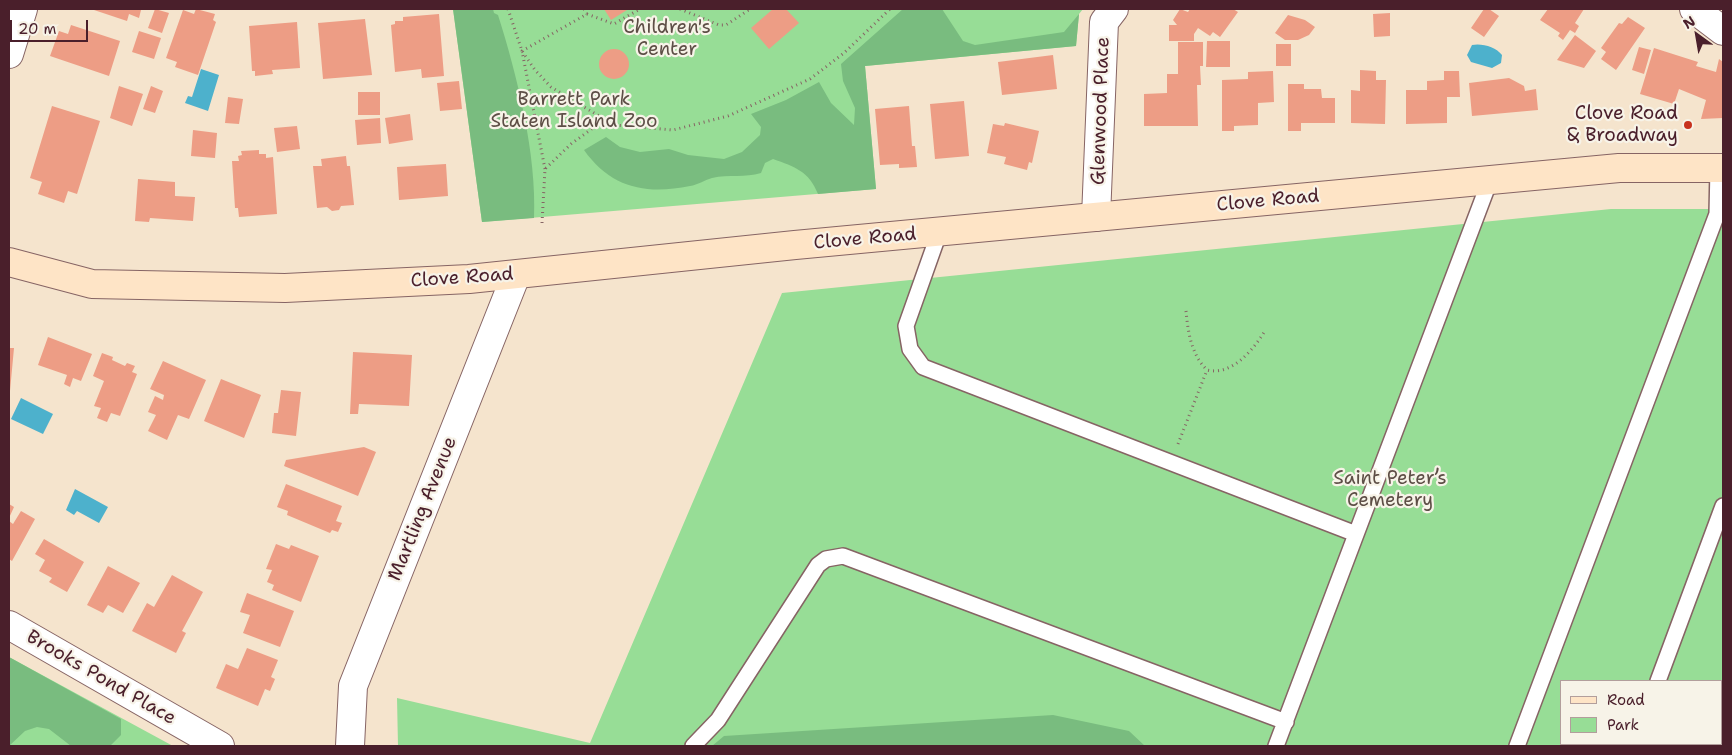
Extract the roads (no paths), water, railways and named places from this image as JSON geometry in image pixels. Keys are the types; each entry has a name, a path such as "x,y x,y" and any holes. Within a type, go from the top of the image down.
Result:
{"main road":[{"name":"Clove Road","path":"9,262 92,284 285,288 516,275 795,245 1618,168 1720,168"}],"street":[{"path":"9,54 23,9"},
{"name":"Glenwood Place","path":"1096,217 1104,22 1114,9"},
{"path":"1694,9 1723,31"},
{"name":"Martling Avenue","path":"350,746 353,686 516,275"},
{"name":"Brooks Pond Place","path":"9,625 220,746"}],"lane":[{"path":"1517,746 1717,214 1720,168"},
{"path":"1276,746 1490,180"},
{"path":"939,233 906,326 910,348 923,367 1356,534"},
{"path":"1658,680 1723,506"},
{"path":"693,746 718,720 818,566 834,556 843,556 1286,722"}],"water":[{"path":"1472,45 1484,45 1493,48 1502,55 1501,63 1492,68 1471,62 1467,55"},
{"path":"201,69 219,75 208,111 185,103 188,96 192,97"},
{"path":"21,398 53,414 43,434 11,419"},
{"path":"75,489 108,507 99,523 77,511 74,515 66,510"}],"place":[{"name":"Clove Road & Broadway","path":"1688,125"}],"park label":[{"name":"Children's Center","path":"667,39"},
{"name":"Barrett Park Staten Island Zoo","path":"574,111"},
{"name":"Saint Peter’s Cemetery","path":"1390,490"}]}
